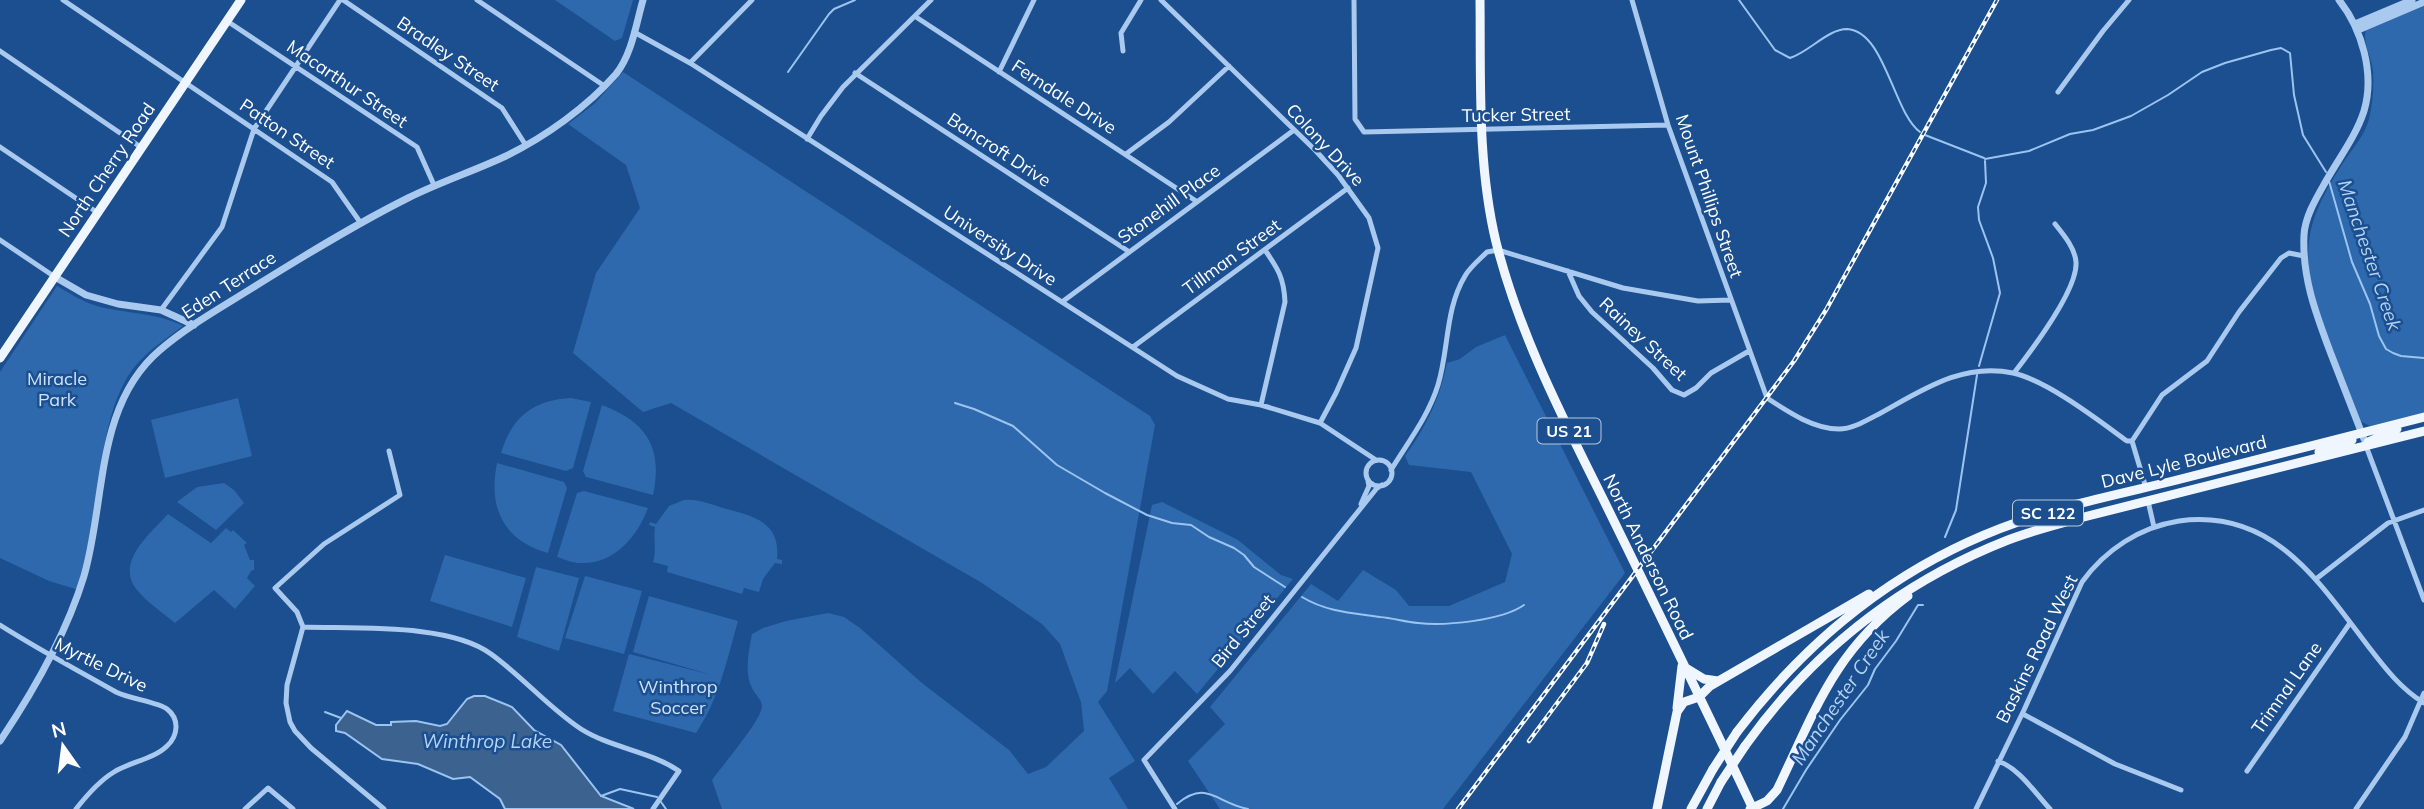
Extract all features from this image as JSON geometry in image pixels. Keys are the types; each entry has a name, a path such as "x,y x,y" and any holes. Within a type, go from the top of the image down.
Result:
{"main road":[{"name":"North Anderson Road","path":"1480,0 1482,130 1490,211 1519,317 1542,373 1752,808"},
{"name":"North Cherry Road","path":"1,356 238,1"},
{"path":"2364,439 2370,441 2424,417"},
{"name":"Dave Lyle Boulevard","path":"1691,809 1737,732 1772,688 1813,645 1872,597 1965,543 2021,521 2146,488 2364,439 2424,431"},
{"name":"Dave Lyle Boulevard","path":"1707,809 1745,746 1783,696 1846,635 1913,586 1946,568 2029,532 2271,470 2364,439"},
{"path":"1771,809 1777,790 1830,679 1859,639 1886,612 1908,596 1990,548"},
{"path":"1676,712 1684,702 1699,697 1707,688 1884,585 1929,562"},
{"path":"1682,664 1698,677 1720,681"},
{"path":"1657,809 1676,712 1682,664"},
{"path":"1752,808 1767,801 1777,790"}],"street":[{"name":"Patton Street","path":"62,0 332,182 360,222"},
{"path":"161,310 222,227 254,129 342,0"},
{"name":"Bradley Street","path":"342,0 502,108 525,144"},
{"path":"477,0 603,85"},
{"name":"Eden Terrace","path":"0,741 33,688 69,617 92,546 110,437 120,404 128,388 149,360 194,325 360,222 434,185 507,155 561,122 603,85 625,61 643,0"},
{"path":"690,63 752,0"},
{"path":"807,139 831,101 855,73 931,0"},
{"path":"999,72 1034,0"},
{"path":"1123,51 1121,33 1142,0"},
{"name":"Colony Drive","path":"1161,0 1327,162 1369,218 1378,248 1356,348 1320,423"},
{"name":"Tucker Street","path":"1353,0 1355,119 1364,132 1668,125"},
{"name":"Mount Phillips Street","path":"1632,0 1668,125 1766,398 1804,419 1840,429 1860,424 1944,379 1976,371 2014,373"},
{"path":"2058,92 2129,0"},
{"path":"2339,0 2356,27 2366,66 2367,99 2359,123 2311,208 2304,232 2305,275 2311,300 2424,600"},
{"path":"2356,27 2412,0"},
{"path":"2356,27 2424,2"},
{"name":"Ferndale Drive","path":"916,17 1196,201"},
{"name":"Macarthur Street","path":"227,21 417,147 434,185"},
{"name":"University Drive","path":"634,32 690,63 1193,386 1228,399 1261,405 1320,423 1376,460"},
{"path":"0,51 142,148"},
{"path":"1126,154 1169,122 1229,66"},
{"name":"Bancroft Drive","path":"855,73 1128,251"},
{"name":"Stonehill Place","path":"1062,302 1294,130"},
{"path":"0,146 98,213"},
{"name":"Tillman Street","path":"1133,347 1348,188"},
{"path":"2055,224 2066,236 2076,262 2070,285 2039,340 2014,373 2045,387 2127,441 2132,441"},
{"path":"0,240 86,295 118,304 161,310 194,325"},
{"path":"1261,405 1285,302 1279,270 1265,250"},
{"path":"1499,250 1623,288 1698,301 1731,300"},
{"name":"Bird Street","path":"1175,809 1144,760 1230,671 1377,488 1391,478 1391,470 1433,399 1441,373 1454,300 1466,274 1487,251 1499,250"},
{"path":"2132,441 2162,396 2207,361 2239,312 2281,258 2289,253 2304,256"},
{"name":"Rainey Street","path":"1568,270 1579,296 1592,312 1672,390 1684,395 1696,388 1711,373 1749,351"},
{"path":"2132,441 2146,488"},
{"path":"384,809 311,748 290,722 286,704 287,685 302,639 303,627 297,612 275,588 324,544 400,495 389,451"},
{"path":"1363,453 1368,467 1376,460 1387,463 1398,460"},
{"path":"1387,463 1391,470"},
{"name":"Bird Street","path":"1357,514 1369,486 1368,467"},
{"path":"1367,478 1375,485 1382,485"},
{"path":"2148,501 2154,527"},
{"path":"2316,579 2395,520 2424,510"},
{"name":"Baskins Road West","path":"1976,809 2082,582 2111,551 2154,527 2204,519 2240,526 2278,544 2316,579 2397,682 2423,702"},
{"name":"Trimnal Lane","path":"2246,771 2350,623"},
{"name":"Myrtle Drive","path":"0,625 131,699 166,708 176,721 175,737 165,749 114,772 90,792 76,809"},
{"path":"303,627 422,632 472,642 490,653 581,729 605,741 670,764 679,771 653,809"},
{"path":"2356,809 2405,737 2423,702 2424,693"},
{"path":"2022,714 2115,765 2181,790"},
{"path":"1998,761 2011,766 2050,809"},
{"path":"245,809 268,788 293,809"}],"green space":[{"path":"555,0 633,0 622,38 615,41"},
{"path":"2424,4 2424,413 2370,426 2358,420 2318,311 2310,276 2309,242 2312,224 2322,200 2369,119 2373,77 2365,40 2366,30"},
{"path":"623,72 1150,416 1155,425 1107,691 1098,702 1135,761 1109,778 1128,809 722,809 712,780 748,733 762,707 748,676 752,634 786,621 828,613 844,617 922,683 1009,750 1028,774 1046,767 1084,731 1081,702 1060,644 1042,624 982,583 671,403 643,412 573,353 596,273 640,208 626,165 568,124 594,104"},
{"name":"Miracle Park","path":"57,286 97,306 162,318 183,326 139,361 119,394 107,432 94,533 79,590 49,581 0,558 0,372"},
{"path":"1505,335 1625,573 1443,809 1220,809 1188,761 1225,724 1210,707 1311,584 1338,601 1363,570 1396,590 1409,606 1449,606 1505,582 1512,554 1471,472 1409,465 1405,456 1431,412 1447,363"},
{"path":"238,398 252,456 165,478 151,420"},
{"path":"571,398 591,402 573,468 566,471 501,453 511,429 526,413 546,402"},
{"path":"602,405 630,420 648,439 656,464 653,495 586,477 583,471"},
{"path":"497,463 564,482 567,488 548,553 520,540 502,520 495,494"},
{"path":"224,483 234,490 244,503 216,530 177,502 197,487"},
{"path":"584,491 648,508 631,539 613,554 592,562 576,563 557,557 577,493"},
{"path":"684,500 704,502 744,514 769,528 777,546 777,559 782,560 782,564 775,563 763,579 759,592 744,588 742,594 667,572 668,566 653,562 655,527 649,525 650,522 656,524 669,506"},
{"path":"1162,502 1238,540 1281,575 1293,579 1197,694 1175,671 1153,694 1130,668 1115,683 1152,505"},
{"path":"168,514 211,543 226,528 231,532 233,530 247,543 244,545 250,560 254,560 254,570 247,578 255,586 235,609 214,590 175,623 138,591 131,580 132,559 144,539"},
{"path":"445,555 526,578 512,627 430,601"},
{"path":"536,567 579,578 559,651 517,637"},
{"path":"585,576 642,591 624,654 565,638"},
{"name":"Winthrop Soccer","path":"649,596 738,621 716,693 696,733 613,711 629,654 712,675 633,652"}],"water":[{"name":"Winthrop Lake","path":"485,696 512,707 534,730 561,745 601,796 634,809 505,809 500,799 470,777 453,779 418,764 382,759 345,733 336,731 336,725 347,711 376,725 416,721 440,726 447,724 467,699"}],"waterway":[{"path":"788,72 829,14 855,0"},
{"path":"1739,0 1775,50 1790,58 1840,30 1860,33 1880,57 1903,108 1920,132"},
{"name":"Manchester Creek","path":"1985,159 2029,151 2070,134 2093,130 2131,116 2202,72 2281,48 2290,53 2294,95 2303,135 2326,172"},
{"path":"1925,135 1984,158"},
{"name":"Manchester Creek","path":"1979,366 2000,293 1993,258 1979,220 1978,207 1986,183 1985,161"},
{"name":"Manchester Creek","path":"2329,181 2352,262 2370,304 2379,336 2386,349 2393,353 2424,358"},
{"name":"Manchester Creek","path":"1945,537 1956,510 1977,375"},
{"path":"955,403 1013,426 1057,465 1147,515 1172,523 1191,525 1234,548 1254,567 1285,587"},
{"path":"1302,597 1340,611 1429,624 1487,619 1524,605"},
{"name":"Manchester Creek","path":"1783,809 1840,720 1868,685 1875,669 1918,605 1923,605"},
{"path":"325,712 341,718"},
{"path":"601,796 620,789 657,797"},
{"path":"1177,804 1196,793 1204,793 1248,809"},
{"path":"661,802 666,809"}],"railway":[{"path":"1458,809 1794,361 1826,310 1997,0"},
{"path":"1529,741 1587,663 1604,624"}]}
